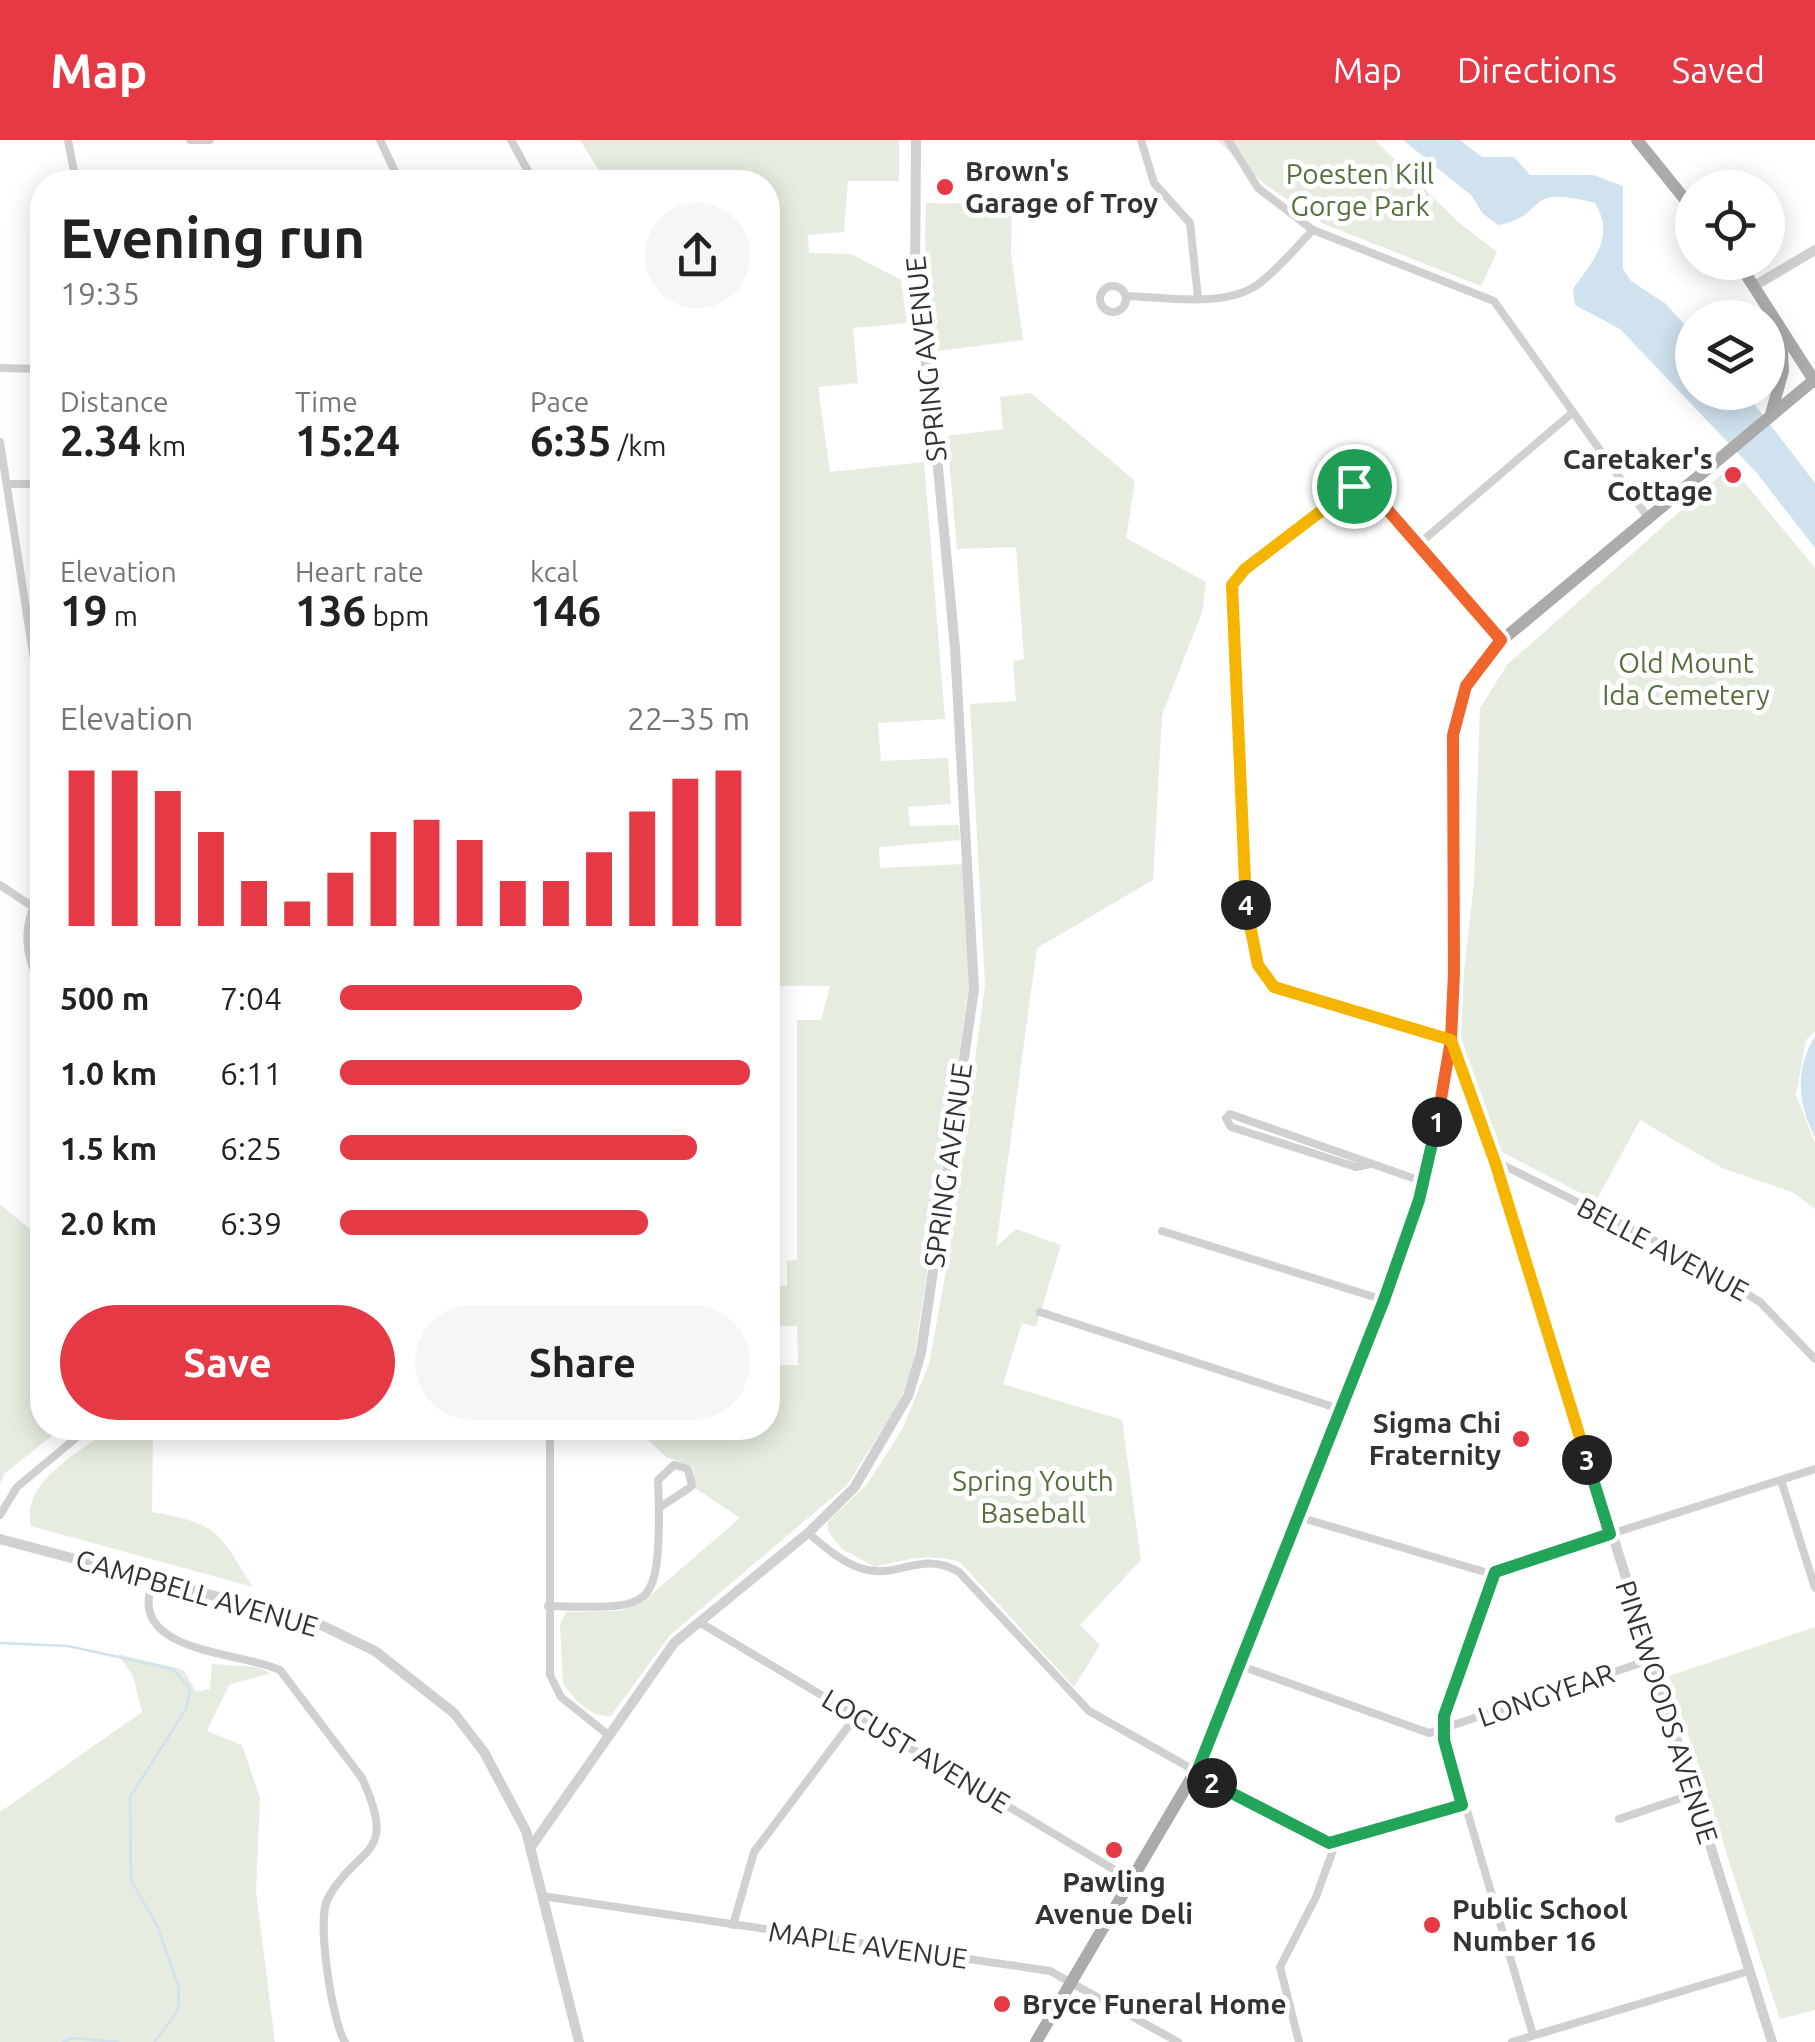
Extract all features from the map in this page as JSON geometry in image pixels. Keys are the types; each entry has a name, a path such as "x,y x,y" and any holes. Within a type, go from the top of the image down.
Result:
{"main road":[{"path":"1637,140 1675,187"},
{"path":"1752,280 1765,300"},
{"path":"1036,2042 1196,1774 1384,1300 1424,1182 1451,1040 1457,855 1453,735 1466,686 1501,640 1814,381 1785,332"},
{"path":"1771,415 1772,410"}],"street":[{"path":"68,140 74,170"},
{"path":"190,140 210,140"},
{"path":"380,140 394,170"},
{"path":"511,140 527,170"},
{"name":"SPRING AVENUE","path":"531,1846 654,1668 698,1621 808,1533 864,1473 916,1375 974,989 953,630 934,425 915,280 916,140"},
{"path":"1140,140 1154,183 1190,222 1198,298"},
{"path":"1228,140 1258,188 1312,230 1494,301 1649,519"},
{"path":"1126,296 1198,298 1254,288 1312,230"},
{"path":"1756,285 1815,250"},
{"path":"0,368 30,369"},
{"path":"1420,543 1572,413"},
{"path":"0,442 30,633"},
{"path":"7,484 30,484"},
{"path":"1451,1040 1342,1009 1267,981 1258,965 1243,890 1232,585 1297,526 1358,484 1366,485 1501,640"},
{"path":"0,884 30,904"},
{"path":"30,922 26,943 30,954"},
{"name":"PINEWOODS AVENUE","path":"1451,1040 1495,1162 1772,2042"},
{"path":"1370,1164 1356,1167 1262,1137 1231,1127 1226,1118 1230,1114 1424,1182"},
{"name":"BELLE AVENUE","path":"1495,1162 1682,1254 1744,1292 1769,1310 1815,1360"},
{"path":"1162,1230 1384,1300"},
{"path":"1040,1312 1340,1409"},
{"path":"0,1515 18,1487 74,1440"},
{"path":"550,1440 548,1606 554,1688 607,1734"},
{"path":"548,1606 620,1606 651,1590 659,1564 658,1508 661,1474 670,1466 684,1466 691,1473 692,1486 658,1508"},
{"path":"1299,1517 1472,1572 1495,1572 1815,1470"},
{"path":"1780,1480 1815,1588"},
{"path":"808,1533 860,1568 898,1568 918,1561 944,1563 960,1572 1088,1711 1320,1841 1336,1842 1462,1805"},
{"name":"CAMPBELL AVENUE","path":"0,1539 317,1623 375,1651 454,1713 484,1752 531,1846"},
{"path":"1495,1572 1443,1730 1533,2036"},
{"path":"154,1579 149,1610 156,1625 214,1656 264,1662 280,1670 362,1778 371,1798 376,1820 369,1854 327,1900 324,1916 332,1992 345,2042"},
{"name":"LOCUST AVENUE","path":"698,1621 1133,1881"},
{"name":"LONGYEAR","path":"1443,1730 1650,1660"},
{"path":"1241,1666 1409,1730 1443,1730"},
{"path":"733,1925 754,1852 856,1716"},
{"path":"1618,1819 1694,1794"},
{"path":"1299,2042 1280,1967 1316,1897 1336,1842"},
{"path":"531,1846 579,2042"},
{"name":"MAPLE AVENUE","path":"542,1896 1050,1971 1075,1981 1178,2042"},
{"path":"1512,2042 1750,1971"}],"green space":[{"path":"580,140 899,140 899,181 848,181 844,232 808,235 809,253 851,254 901,280 907,323 853,328 858,383 818,387 830,472 924,462 945,719 878,723 881,761 948,758 951,804 908,807 910,826 959,825 960,840 879,847 880,868 963,864 969,986 913,1367 899,1403 847,1485 670,1635 611,1716 590,1711 563,1684 560,1625 566,1612 619,1611 640,1604 740,1518 695,1488 693,1467 666,1457 648,1440 780,1440 780,1365 798,1365 797,1326 780,1326 780,1286 787,1286 787,1261 797,1260 797,1020 821,1020 830,986 780,986 780,170 599,170"},
{"name":"Poesten Kill Gorge Park","path":"1217,140 1375,140 1458,222 1497,252 1481,286 1324,224 1263,183"},
{"path":"926,203 1012,204 1011,254 1023,340 937,351 925,272"},
{"name":"Spring Youth Baseball","path":"1031,393 1135,481 1126,538 1206,582 1202,612 1162,715 1153,880 1037,948 996,1247 1016,1229 1061,1245 1036,1327 1022,1323 1003,1384 1122,1420 1141,1560 1080,1625 1100,1645 1074,1687 960,1562 918,1558 875,1567 842,1549 828,1531 828,1521 866,1486 903,1428 929,1364 950,1249 985,985 970,704 1016,701 1013,661 1024,659 1016,547 957,549 947,436 1003,429 1000,397"},
{"name":"Old Mount Ida Cemetery","path":"1731,466 1815,568 1815,1031 1806,1040 1796,1095 1815,1143 1815,1209 1792,1192 1722,1168 1640,1120 1596,1201 1498,1150 1457,1030 1474,884 1480,708 1507,665"},
{"path":"0,1204 30,1229 30,1440 47,1440 5,1473 0,1484"},
{"path":"94,1440 153,1440 152,1512 191,1521 215,1533 253,1587 31,1526 30,1510 35,1495 69,1458"},
{"path":"1815,1627 1815,2010 1780,2019 1669,1676"},
{"path":"118,1654 184,1670 196,1692 210,1689 212,1664 256,1667 271,1673 229,1685 207,1731 242,1745 260,1798 256,1891 275,2042 0,2042 0,1812 142,1712 133,1676"}],"water":[{"path":"1403,140 1460,140 1482,157 1514,157 1530,175 1593,175 1623,186 1623,269 1631,281 1675,314 1675,387 1620,329 1575,305 1573,289 1603,238 1595,203 1571,198 1545,199 1525,215 1498,225 1482,213 1472,196"},
{"path":"1697,410 1759,410 1815,483 1815,548 1756,472"},
{"path":"1815,1036 1815,1137 1802,1099 1801,1073"}],"waterway":[{"path":"0,1643 68,1646 173,1669 190,1689 186,1709 130,1797 131,1880 157,1926 179,1988 178,2010 155,2042"},
{"path":"63,2042 72,2038 118,2042"}],"place":[{"name":"Brown's Garage of Troy","path":"945,187"},
{"name":"Caretaker's Cottage","path":"1733,475"},
{"name":"Sigma Chi Fraternity","path":"1521,1439"},
{"name":"Pawling Avenue Deli","path":"1114,1850"},
{"name":"Public School Number 16","path":"1432,1925"},
{"name":"Bryce Funeral Home","path":"1002,2004"}],"route":[{"path":"1354,486 1297,526 1245,569 1232,585 1243,890 1258,965 1274,987 1451,1040 1495,1162 1610,1534 1495,1572 1444,1716 1444,1740 1462,1805 1356,1839 1329,1843 1196,1774 1384,1300 1424,1182 1451,1040 1457,855 1453,735 1466,686 1501,640 1366,485 1354,486"}]}
